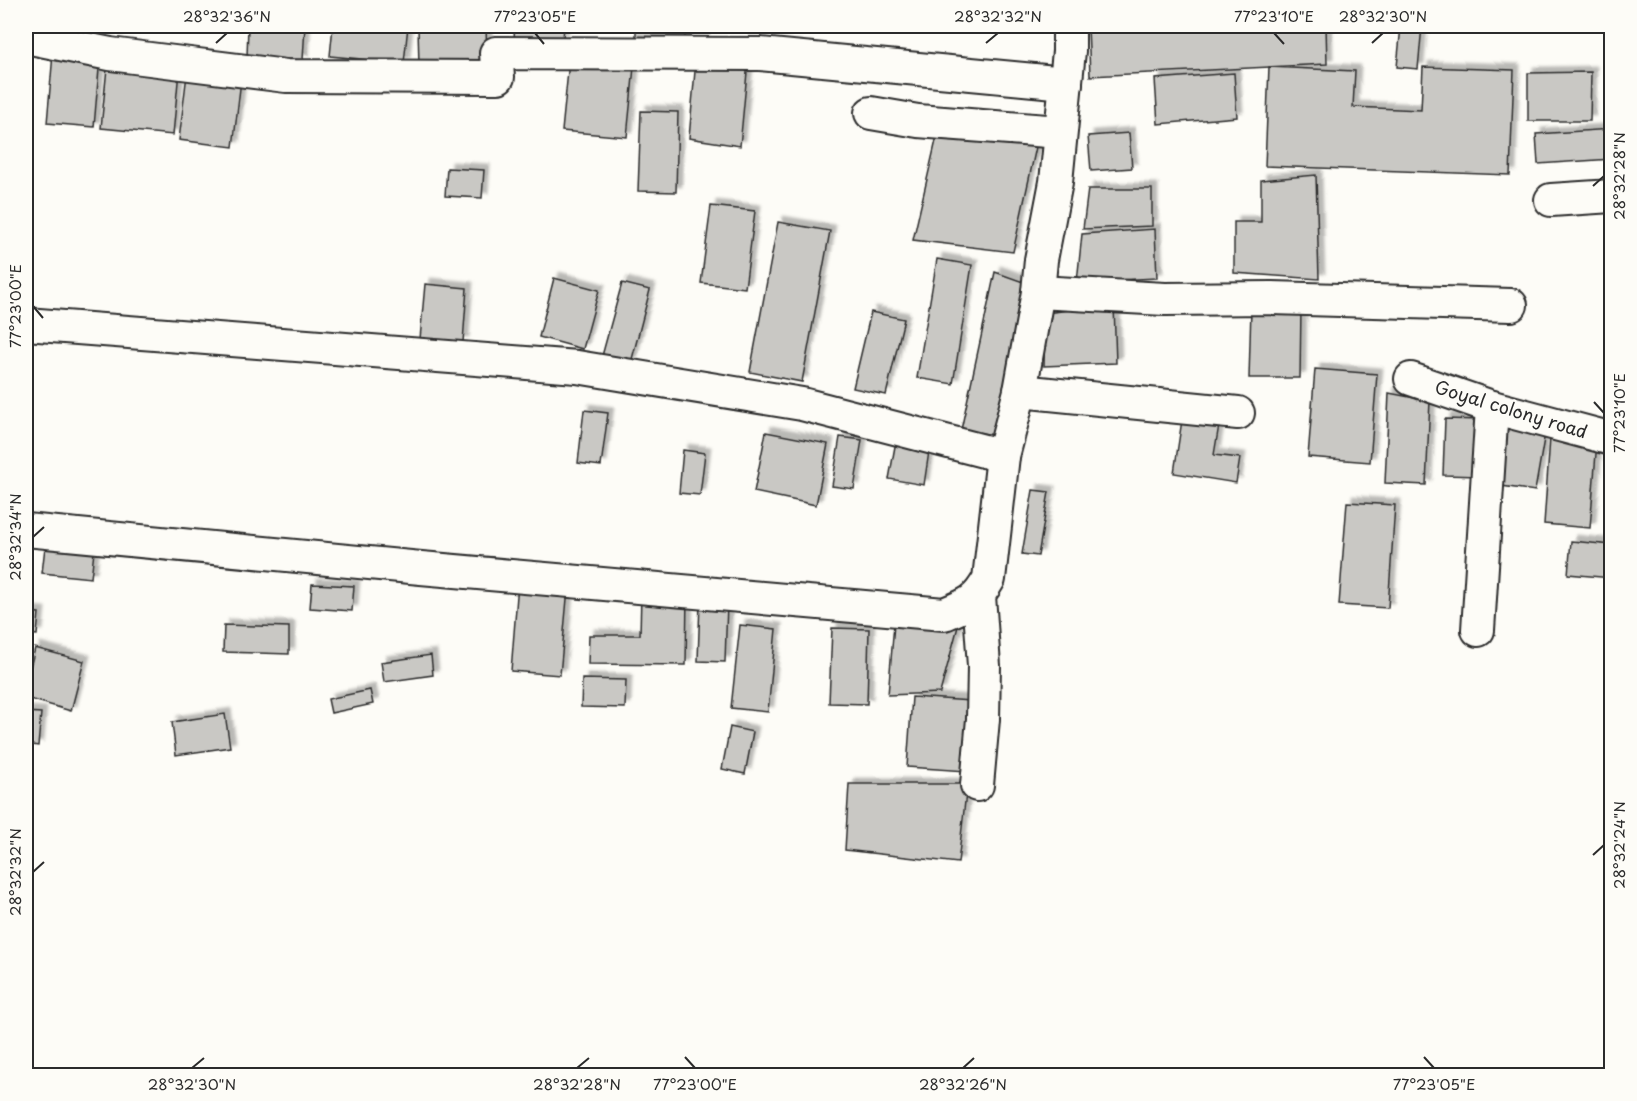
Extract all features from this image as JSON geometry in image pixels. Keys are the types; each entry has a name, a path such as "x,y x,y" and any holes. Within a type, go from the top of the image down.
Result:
{"street":[{"path":"26,530 944,614 966,605 980,596 989,579 1003,456 1020,392 1056,183 1069,26"},
{"path":"26,37 110,54 286,76 498,77 496,53 760,54 1066,83"},
{"path":"871,113 918,121 1060,132"},
{"path":"1551,200 1611,196"},
{"path":"1038,292 1165,299 1272,298 1511,305"},
{"path":"26,324 577,367 802,404 1003,456"},
{"name":"Goyal colony road","path":"1411,379 1492,407 1611,439"},
{"path":"1020,392 1238,413"},
{"path":"1478,630 1492,407"},
{"path":"977,785 983,719 984,666 980,596"}],"building":[{"path":"248,26 305,26 303,60 247,57"},
{"path":"333,26 408,26 404,63 330,56"},
{"path":"418,26 486,26 487,62 419,66"},
{"path":"515,26 564,26 563,39 514,38"},
{"path":"636,26 685,26 685,42 636,41"},
{"path":"815,26 916,26 916,32"},
{"path":"1088,26 1326,26 1327,64 1090,76"},
{"path":"1401,26 1422,26 1418,69 1397,67"},
{"path":"53,54 100,57 94,127 47,123"},
{"path":"108,58 179,71 173,135 101,128"},
{"path":"696,60 748,62 740,146 689,138"},
{"path":"569,61 634,67 627,137 562,131"},
{"path":"1269,67 1355,71 1353,107 1421,110 1423,67 1514,70 1510,175 1265,166"},
{"path":"1591,72 1590,121 1528,121 1528,73"},
{"path":"1234,73 1237,117 1158,124 1155,79"},
{"path":"187,74 241,80 233,147 179,140"},
{"path":"641,111 678,112 676,192 638,191"},
{"path":"1612,129 1612,159 1538,164 1536,134"},
{"path":"1129,133 1132,168 1091,171 1088,136"},
{"path":"937,136 1038,138 1013,252 913,240"},
{"path":"447,168 484,170 482,198 445,196"},
{"path":"1316,175 1319,279 1234,273 1234,222 1261,222 1261,180"},
{"path":"1088,189 1152,189 1152,226 1083,229"},
{"path":"711,206 755,211 745,288 701,283"},
{"path":"778,222 830,231 802,382 750,372"},
{"path":"1155,229 1157,278 1077,282 1082,234"},
{"path":"937,259 972,265 953,384 917,378"},
{"path":"995,272 1026,283 1001,436 961,430"},
{"path":"554,278 599,290 583,349 539,337"},
{"path":"622,283 650,290 631,363 602,356"},
{"path":"425,284 467,288 463,342 420,339"},
{"path":"1114,305 1116,363 1044,366 1045,313"},
{"path":"1251,308 1301,308 1300,378 1249,378"},
{"path":"871,312 904,319 886,395 853,388"},
{"path":"1315,369 1377,374 1370,462 1308,457"},
{"path":"1389,393 1430,401 1426,485 1385,483"},
{"path":"584,410 608,413 601,466 578,463"},
{"path":"1445,419 1482,420 1480,476 1443,475"},
{"path":"1182,420 1219,425 1214,455 1240,458 1236,483 1174,473"},
{"path":"1506,426 1545,433 1535,491 1495,485"},
{"path":"898,430 931,438 924,485 889,479"},
{"path":"766,432 828,444 816,505 754,492"},
{"path":"840,437 862,440 854,489 832,486"},
{"path":"1550,438 1597,441 1590,528 1544,524"},
{"path":"683,450 705,453 700,495 679,493"},
{"path":"1033,490 1049,492 1038,556 1022,554"},
{"path":"1347,502 1395,505 1388,608 1339,605"},
{"path":"1571,541 1612,545 1612,578 1568,574"},
{"path":"45,547 94,552 91,578 42,573"},
{"path":"518,583 568,588 560,675 511,671"},
{"path":"312,584 354,586 352,611 310,608"},
{"path":"641,594 687,594 686,665 588,664 589,635 640,635"},
{"path":"700,602 727,603 725,662 698,661"},
{"path":"26,612 39,613 37,635 26,634"},
{"path":"960,619 940,693 888,695 894,624"},
{"path":"224,625 289,627 289,654 223,652"},
{"path":"740,625 776,629 768,712 731,708"},
{"path":"832,628 869,629 867,704 829,703"},
{"path":"35,648 84,661 71,711 26,698 26,684"},
{"path":"431,655 433,675 384,682 381,662"},
{"path":"582,679 626,680 625,708 581,707"},
{"path":"370,690 373,704 331,713 328,699"},
{"path":"912,697 971,701 967,771 907,767"},
{"path":"26,712 41,713 38,746 26,744"},
{"path":"225,714 230,747 176,755 172,722"},
{"path":"730,727 753,732 745,774 722,769"},
{"path":"849,784 967,784 958,863 845,850"}]}
